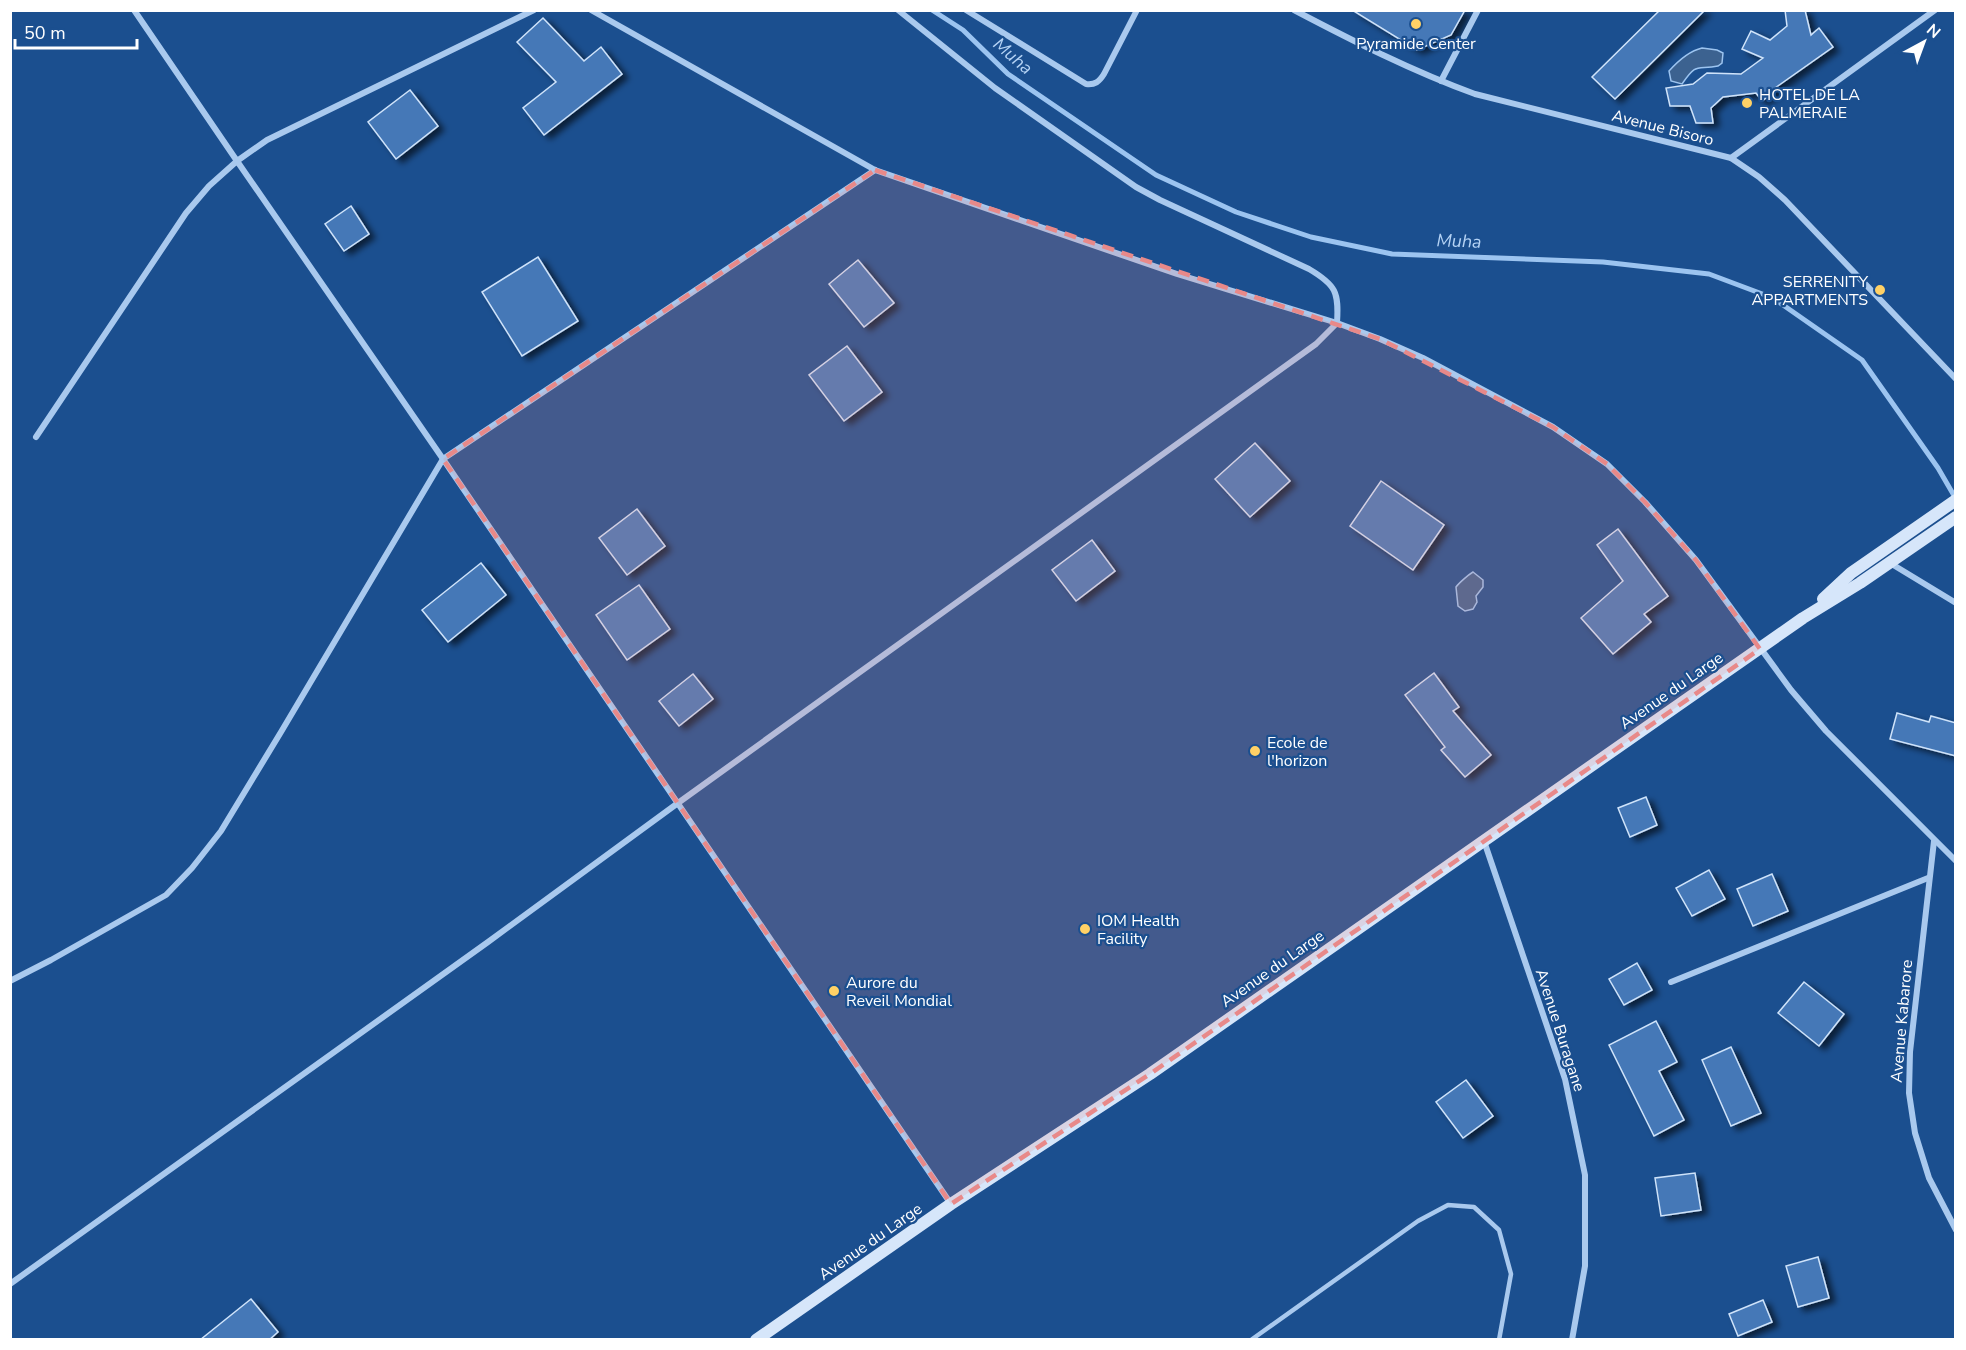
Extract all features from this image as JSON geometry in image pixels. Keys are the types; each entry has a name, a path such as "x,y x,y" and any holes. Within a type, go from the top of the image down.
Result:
{"main road":[{"name":"Avenue du Large","path":"1803,618 1851,573 1956,500"},
{"name":"Avenue du Large","path":"756,1340 951,1204 1150,1074 1803,618 1890,563 1956,517"}],"street":[{"path":"134,10 951,1204"},
{"path":"36,437 186,213 209,186 237,161 267,140 534,10"},
{"path":"591,10 875,170 1177,274 1337,323 1380,339 1423,358 1553,427 1607,465 1645,502 1696,560 1791,690 1826,731 1956,861"},
{"path":"10,1284 1306,351 1337,323 1338,302 1332,287 1324,278 1136,187 995,88 898,10"},
{"path":"966,10 1086,84 1092,85 1104,74 1137,10"},
{"name":"Avenue Bisoro","path":"1294,10 1384,57 1475,94 1731,158 1759,177 1785,200 1956,379"},
{"path":"1441,81 1478,10"},
{"path":"1731,158 1935,10"},
{"path":"10,981 166,895 192,868 221,831 443,459 875,170"},
{"path":"1890,563 1956,603"},
{"name":"Avenue Buragane","path":"1484,840 1565,1080 1585,1174 1585,1266 1572,1340"},
{"name":"Avenue Kabarore","path":"1934,841 1910,1052 1909,1093 1915,1133 1929,1178 1956,1230"},
{"path":"1671,982 1928,878"}],"lane":[{"path":"1251,1340 1418,1221 1448,1205 1474,1207 1499,1230 1510,1274 1499,1340"}],"highlighted area":[{"path":"875,170 1380,339 1553,427 1607,464 1645,502 1696,560 1760,649 1150,1074 951,1204 443,459"}],"water":[{"path":"1702,48 1723,53 1722,63 1718,66 1697,68 1682,84 1671,81 1669,71 1672,67 1688,54"},
{"path":"1473,572 1483,580 1483,587 1476,596 1477,602 1473,609 1465,611 1458,606 1456,587"}],"building":[{"name":"Pyramide Center","path":"1352,10 1465,10 1451,35 1417,50"},
{"path":"1660,10 1705,10 1615,99 1592,77"},
{"path":"1785,10 1805,10 1811,35 1819,28 1833,47 1775,88 1777,90 1762,101 1756,93 1723,97 1711,108 1713,123 1696,123 1690,106 1670,106 1666,88 1693,84 1707,73 1741,74 1763,58 1742,49 1751,31 1770,40 1787,26"},
{"path":"543,18 584,61 601,47 622,74 544,135 523,108 556,82 517,42"},
{"path":"410,90 438,126 396,159 368,122"},
{"path":"351,206 369,234 344,251 325,224"},
{"path":"538,257 578,321 522,356 482,292"},
{"path":"858,260 894,303 864,327 829,284"},
{"path":"847,346 882,392 844,421 809,375"},
{"path":"1255,443 1290,481 1250,517 1215,479"},
{"path":"1381,481 1444,525 1413,570 1350,526"},
{"path":"637,509 665,546 627,575 599,538"},
{"path":"1618,529 1668,596 1644,614 1651,622 1613,654 1581,618 1623,581 1597,545"},
{"path":"1092,540 1115,571 1076,601 1052,570"},
{"path":"481,563 506,595 448,642 422,610"},
{"path":"639,585 670,629 627,660 596,615"},
{"path":"1434,673 1459,707 1453,711 1491,755 1465,777 1441,750 1445,747 1405,695"},
{"path":"693,674 713,699 679,726 659,701"},
{"path":"1897,713 1929,722 1931,716 1956,723 1956,756 1890,739"},
{"path":"1646,797 1657,825 1630,837 1618,808"},
{"path":"1709,870 1725,899 1692,916 1676,888"},
{"path":"1772,874 1788,911 1753,926 1737,889"},
{"path":"1637,963 1652,990 1624,1005 1609,979"},
{"path":"1804,982 1844,1014 1819,1046 1778,1013"},
{"path":"1656,1021 1677,1062 1659,1071 1684,1120 1654,1136 1609,1045"},
{"path":"1731,1047 1761,1113 1731,1126 1702,1060"},
{"path":"1466,1080 1493,1116 1463,1138 1436,1102"},
{"path":"1695,1173 1701,1210 1661,1216 1655,1178"},
{"path":"1818,1257 1829,1298 1798,1307 1786,1266"},
{"path":"251,1299 278,1332 269,1340 200,1340"},
{"path":"1763,1300 1772,1322 1738,1336 1729,1314"}],"waterway":[{"name":"Muha","path":"932,10 963,30 1008,74 1156,175 1236,212 1311,237 1392,254 1603,262 1709,274 1773,298 1862,360 1938,468 1956,499"}],"place":[{"name":"Pyramide Center","path":"1416,24"},
{"name":"HOTEL DE LA PALMERAIE","path":"1747,103"},
{"name":"SERRENITY APPARTMENTS","path":"1880,290"},
{"name":"Ecole de l'horizon","path":"1255,751"},
{"name":"IOM Health Facility","path":"1085,929"},
{"name":"Aurore du Reveil Mondial","path":"834,991"}]}
